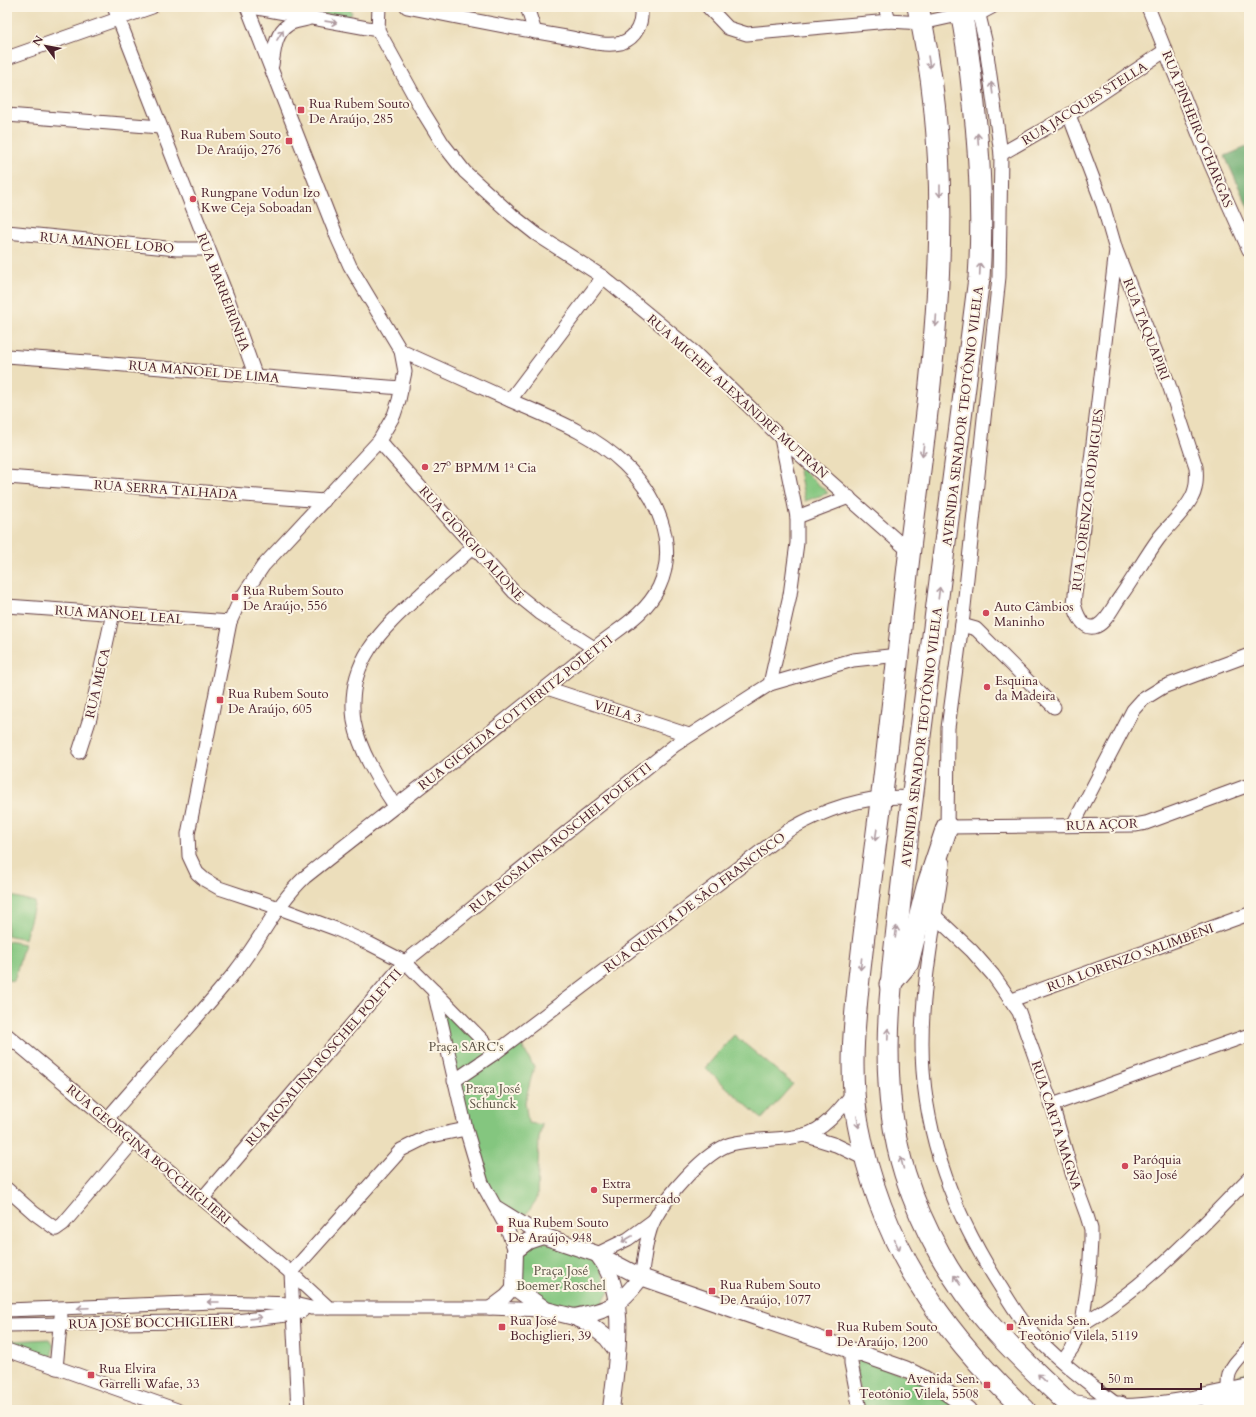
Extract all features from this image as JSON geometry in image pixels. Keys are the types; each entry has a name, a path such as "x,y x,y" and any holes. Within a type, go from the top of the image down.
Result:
{"main road":[{"name":"AVENIDA SENADOR TEOTÔNIO VILELA","path":"969,11 967,44 978,136 981,221 980,262 890,984 887,1054 890,1099 895,1134 905,1173 920,1214 942,1258 988,1323 1072,1408"},
{"path":"920,15 931,80 941,188 937,310 932,380 910,552 882,797 865,920 852,1064 854,1092 857,1121 865,1158 897,1245 910,1272 944,1323 990,1378 1025,1410"},
{"path":"890,984 908,963 927,887 948,827"},
{"path":"1072,1408 1120,1407"}],"street":[{"path":"7,58 116,13 152,7"},
{"path":"247,7 272,67 337,237 350,266 401,351 405,372 394,415 379,441 262,566 240,600 230,622 188,834 189,856 197,873 219,888 336,929 405,962 495,1052"},
{"path":"252,7 308,19 378,30 379,7"},
{"path":"407,7 535,32 609,44 620,43 630,39 639,27 642,20 640,7"},
{"path":"527,7 535,32"},
{"path":"708,7 728,28 747,34 889,21 920,15 969,11 992,7"},
{"path":"885,7 889,21"},
{"name":"RUA PINHEIRO CHARGAS","path":"1148,7 1211,165 1249,250"},
{"name":"AVENIDA SENADOR TEOTÔNIO VILELA","path":"969,11 985,40 1001,154 1000,276 962,625 948,728 948,827 924,999 922,1045 927,1109 952,1197 972,1239 992,1274 1031,1332 1063,1361 1120,1407"},
{"name":"RUA BARREIRINHA","path":"116,13 208,248 256,377"},
{"path":"272,67 275,44 284,29 289,24 308,19"},
{"name":"RUA MICHEL ALEXANDRE MUTRAN","path":"378,30 422,110 443,144 465,172 512,215 536,234 603,277 695,353 780,438 910,552"},
{"name":"RUA JACQUES STELLA","path":"1001,154 1069,115 1166,50"},
{"path":"7,115 160,127"},
{"name":"RUA TAQUAPIRI","path":"1069,115 1103,205 1116,250 1169,385 1196,467 1196,483 1192,497 1161,536"},
{"name":"RUA MANOEL LOBO","path":"7,232 177,249 208,248"},
{"name":"RUA LORENZO RODRIGUES","path":"1116,250 1074,604 1078,618 1084,624 1096,626 1102,621 1161,536"},
{"path":"510,400 603,277"},
{"name":"RUA GICELDA COTTIFRITZ POLETTI","path":"108,1118 236,971 258,941 290,890 547,688 594,648 627,624 643,610 652,598 665,570 666,541 664,528 652,500 643,485 614,455 586,435 401,351"},
{"name":"RUA MANOEL DE LIMA","path":"7,356 160,366 256,377 402,388"},
{"path":"770,684 794,569 796,517 780,438"},
{"name":"RUA GIORGIO ALIONE","path":"379,441 514,592 528,604 594,648"},
{"name":"RUA SERRA TALHADA","path":"7,477 324,500"},
{"path":"796,517 849,497"},
{"path":"395,806 372,769 354,723 353,702 356,679 373,642 389,622 473,547"},
{"name":"RUA MANOEL LEAL","path":"7,606 230,622"},
{"name":"RUA MECA","path":"80,752 90,718 113,613"},
{"path":"962,625 976,628 1054,707"},
{"name":"RUA ROSALINA ROSCHEL POLETTI","path":"202,1199 405,962 689,735 770,684 853,660 898,655"},
{"path":"1073,825 1133,710 1142,700 1163,687 1249,655"},
{"name":"VIELA 3","path":"547,688 689,735"},
{"name":"RUA AÇOR","path":"948,827 1135,825 1146,823 1249,785"},
{"name":"RUA QUINTA DE SÃO FRANCISCO","path":"454,1081 495,1052 789,830 827,810 845,804 882,797 912,798"},
{"name":"RUA LORENZO SALIMBENI","path":"1012,1000 1249,914"},
{"name":"RUA CARTA MAGNA","path":"936,917 972,951 1012,1000 1019,1012 1052,1105 1091,1229 1089,1275 1082,1324 1073,1347 1063,1361"},
{"path":"434,991 454,1081 482,1183 507,1228 515,1251 514,1287 506,1296 490,1308"},
{"path":"1052,1105 1249,1034"},
{"name":"RUA GEORGINA BOCCHIGLIERI","path":"7,1035 108,1118 134,1142 291,1273 329,1308"},
{"path":"804,1135 828,1120 854,1092"},
{"path":"298,1410 291,1273 401,1150 427,1137 466,1129"},
{"path":"574,1317 601,1311 617,1304 641,1277 645,1245 654,1220 686,1177 713,1153 733,1144 804,1135 836,1145 865,1158"},
{"path":"7,1189 34,1213 56,1229 63,1224 134,1142"},
{"path":"1082,1324 1122,1298 1160,1268 1249,1178"},
{"path":"494,1206 542,1236 597,1254 641,1277 905,1369 930,1380 950,1393 969,1410"},
{"path":"597,1254 628,1239 654,1220"},
{"path":"515,1251 528,1241 542,1236"},
{"path":"597,1254 611,1276 617,1304 618,1351 611,1410"},
{"path":"514,1287 546,1310"},
{"name":"RUA JOSÉ BOCCHIGLIERI","path":"7,1310 214,1302 294,1309"},
{"path":"294,1309 490,1308 546,1310 574,1317 588,1323 601,1332 618,1351"},
{"path":"56,1368 61,1309"},
{"name":"RUA JOSÉ BOCCHIGLIERI","path":"7,1325 236,1321 294,1309"},
{"path":"1230,1401 1226,1384 1229,1372 1249,1348"},
{"path":"7,1350 177,1410"},
{"path":"851,1351 851,1363 860,1410"},
{"path":"1120,1407 1144,1407 1204,1397 1230,1401 1249,1387"}],"green space":[{"path":"282,7 349,7 352,13 348,18"},
{"path":"1249,146 1249,210 1225,156"},
{"path":"798,466 828,493 805,501"},
{"path":"7,895 35,902 25,939 7,935"},
{"path":"7,941 24,944 14,981 7,980"},
{"name":"Praça SARC's","path":"436,995 498,1048 455,1078"},
{"path":"734,1035 793,1084 762,1119 705,1068"},
{"name":"Praça José Schunck","path":"518,1039 534,1067 525,1102 528,1123 542,1125 539,1138 537,1199 528,1212 519,1219 491,1198 457,1082"},
{"name":"Praça José Boemer Roschel","path":"534,1239 595,1254 610,1290 602,1304 582,1311 550,1310 515,1283 519,1253"},
{"path":"49,1339 54,1346 49,1359 10,1347 9,1344 11,1341"},
{"path":"858,1358 927,1383 965,1410 863,1410 856,1372"},
{"path":"1249,1370 1249,1383 1237,1384 1237,1376"}],"place":[{"name":"Rua Rubem Souto De Araújo, 285","path":"301,110"},
{"name":"Rua Rubem Souto De Araújo, 276","path":"289,141"},
{"name":"Rungpane Vodun Izo Kwe Ceja Soboadan","path":"193,199"},
{"name":"27º BPM/M 1ª Cia","path":"425,467"},
{"name":"Rua Rubem Souto De Araújo, 556","path":"235,597"},
{"name":"Auto Câmbios Maninho","path":"986,613"},
{"name":"Esquina da Madeira","path":"987,687"},
{"name":"Rua Rubem Souto De Araújo, 605","path":"220,700"},
{"name":"Paróquia São José","path":"1125,1166"},
{"name":"Extra Supermercado","path":"594,1190"},
{"name":"Rua Rubem Souto De Araújo, 948","path":"500,1229"},
{"name":"Rua Rubem Souto De Araújo, 1077","path":"712,1291"},
{"name":"Rua José Bochiglieri, 39","path":"502,1327"},
{"name":"Avenida Sen. Teotônio Vilela, 5119","path":"1010,1327"},
{"name":"Rua Rubem Souto De Araújo, 1200","path":"829,1333"},
{"name":"Rua Elvira Garrelli Wafae, 33","path":"91,1375"},
{"name":"Avenida Sen. Teotônio Vilela, 5508","path":"987,1385"}]}
